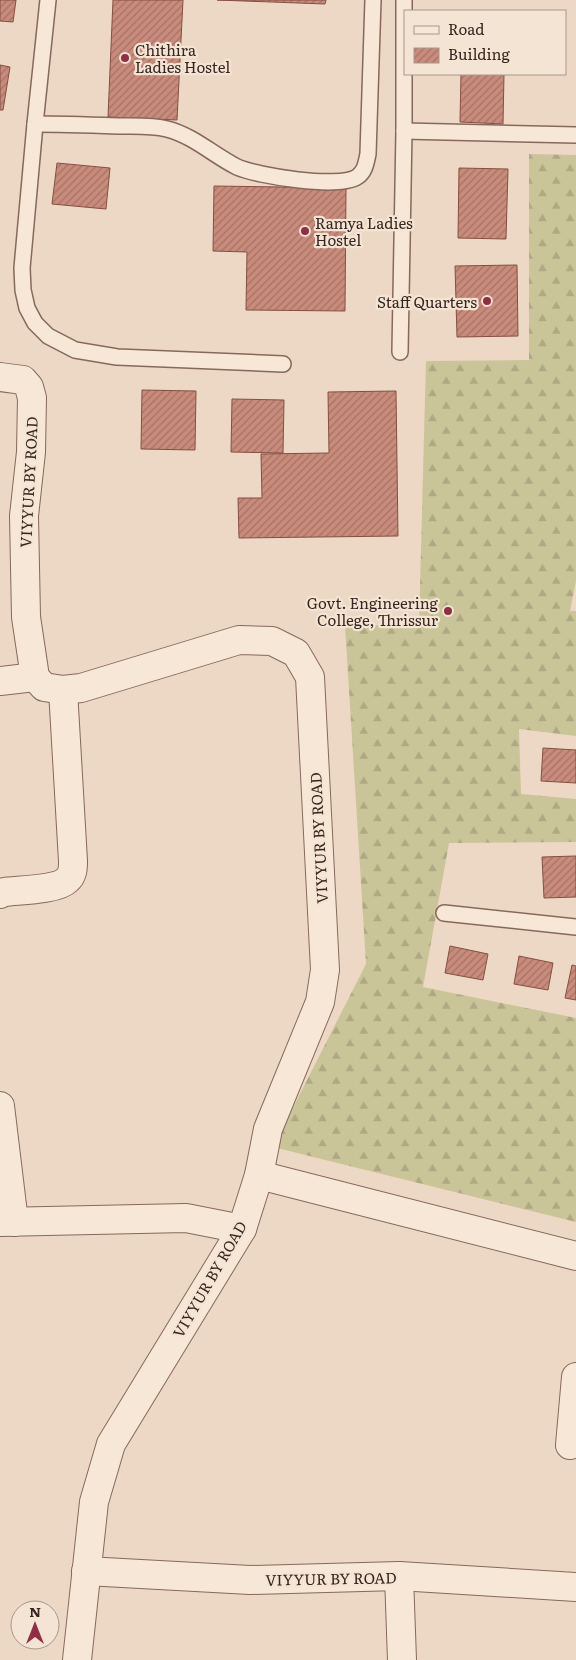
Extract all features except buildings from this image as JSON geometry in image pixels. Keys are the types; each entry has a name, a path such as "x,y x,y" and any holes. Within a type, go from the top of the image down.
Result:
{"street":[{"name":"VIYYUR BY ROAD","path":"0,377 23,380 29,387 32,398 30,452 24,516 26,617 36,677 44,688 63,690 81,688 239,640 272,641 296,654 310,677 325,970 320,1002 268,1129 259,1175 242,1228 111,1444 94,1502 77,1660"},
{"path":"0,681 36,677"},
{"path":"0,894 60,885 68,879 72,872 73,861 63,690"},
{"path":"0,1106 7,1222 186,1218 242,1228"},
{"path":"259,1175 576,1256"},
{"path":"570,1445 576,1377"},
{"name":"VIYYUR BY ROAD","path":"86,1571 250,1580 399,1576 576,1587"},
{"path":"399,1576 402,1660"}],"lane":[{"path":"48,0 34,124 22,268 27,308 35,323 48,336 75,350 109,356 283,364"},
{"path":"34,124 156,126 187,135 238,167 266,175 302,180 336,182 350,180 358,177 364,169 368,154 373,0"},
{"path":"400,352 404,0"},
{"path":"404,130 576,135"},
{"path":"444,913 576,928"}],"green space":[{"path":"529,154 576,155 576,581 570,611 576,611 576,736 519,729 521,794 576,799 576,842 449,843 423,987 576,1018 576,1222 273,1147 366,964 345,625 419,625 426,361 529,360"}],"place":[{"name":"Chithira Ladies Hostel","path":"125,58"},
{"name":"Ramya Ladies Hostel","path":"305,231"},
{"name":"Staff Quarters","path":"487,301"},
{"name":"Govt. Engineering College, Thrissur","path":"448,611"}]}
